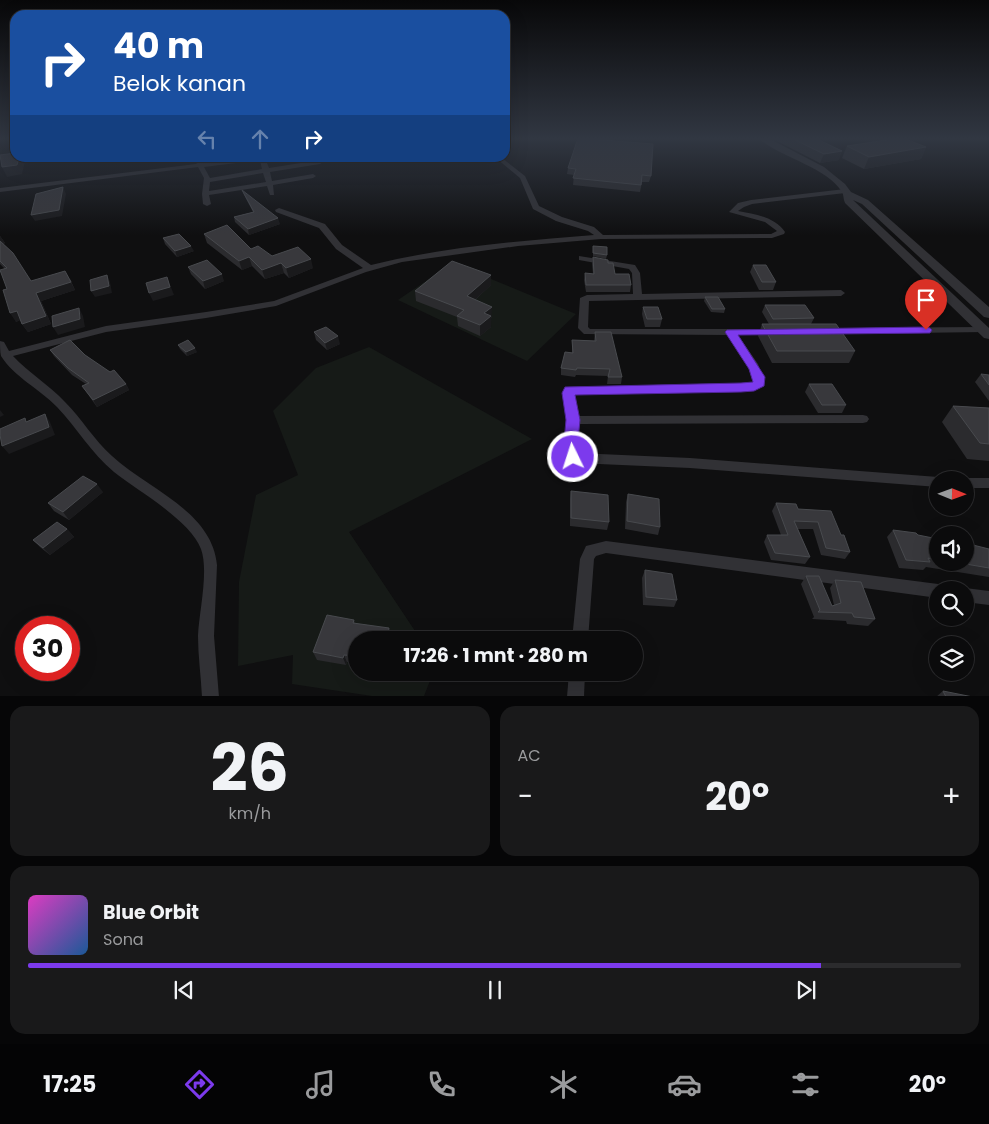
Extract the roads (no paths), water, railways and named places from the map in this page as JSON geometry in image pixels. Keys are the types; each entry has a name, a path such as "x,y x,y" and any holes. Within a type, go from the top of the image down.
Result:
{"street":[{"path":"0,190 149,170"},
{"path":"202,170 207,180 205,194 207,204"},
{"path":"207,180 263,170"},
{"path":"266,170 272,194"},
{"path":"515,170 523,177 536,207 559,219 592,229 601,237"},
{"path":"822,170 847,192 865,202 989,314"},
{"path":"205,194 313,176"},
{"path":"2,350 97,331 269,304 368,268 402,260 490,248 601,237 772,236 781,232 780,228 775,224 733,212 741,205 751,202 847,192"},
{"path":"847,192 848,201 987,333"},
{"path":"279,210 322,226 339,247 368,268"},
{"path":"582,258 632,267 636,272 638,298"},
{"path":"780,332 587,332 583,330 584,299 841,293"},
{"path":"820,331 987,333"},
{"path":"731,332 759,377 759,384 754,386 572,390 568,393 573,420 570,452 576,458 690,463 929,481"},
{"path":"2,350 61,404 81,432 107,459 177,512 189,523 206,545 210,556 206,637 211,696"},
{"path":"573,420 863,419"},
{"path":"974,483 989,483"},
{"path":"581,631 587,560 591,551 606,547 929,590"},
{"path":"974,596 989,598"},
{"path":"575,696 576,681"}]}
